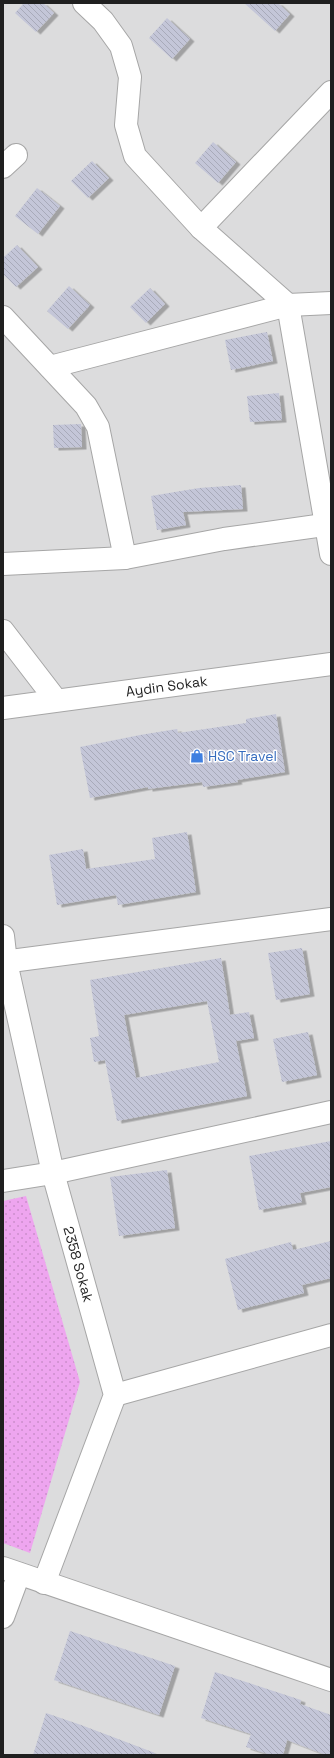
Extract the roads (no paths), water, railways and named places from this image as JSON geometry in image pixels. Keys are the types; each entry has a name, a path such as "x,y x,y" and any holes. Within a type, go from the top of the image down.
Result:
{"street":[{"path":"84,3 103,21 122,46 130,77 126,125 135,156 201,228 288,305 328,525 331,554"},
{"path":"201,228 331,92"},
{"path":"50,367 288,305 331,303"},
{"path":"3,317 86,406 98,427 125,558"},
{"path":"3,564 125,558 224,539 328,525"},
{"path":"3,631 56,700"},
{"name":"Aydin Sokak","path":"3,708 331,664"},
{"path":"4,962 331,919"},
{"name":"2358 Sokak","path":"3,936 4,962 53,1173 115,1395"},
{"path":"3,1181 53,1173 331,1112"},
{"path":"44,1583 115,1395 331,1334"},
{"path":"3,1617 11,1571 331,1680"}],"place":[{"name":"HSC Travel","path":"197,756"}]}
